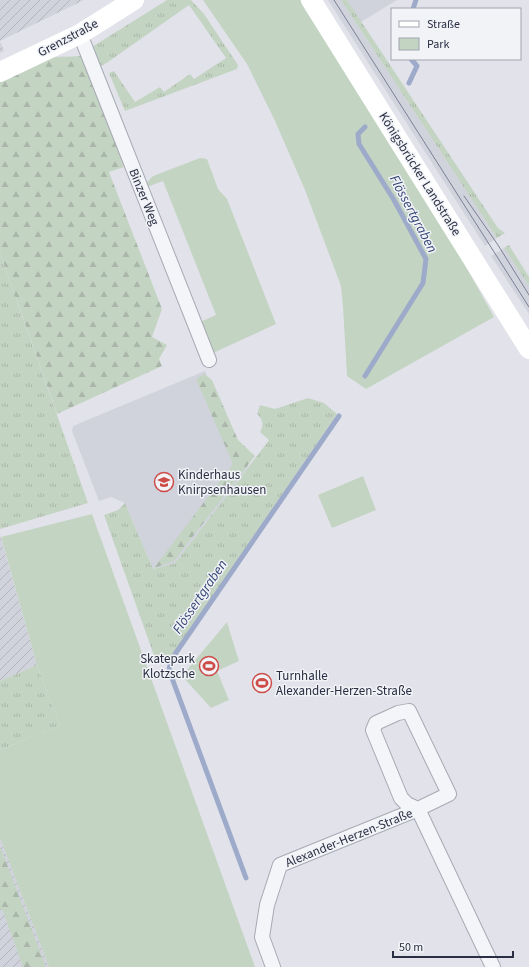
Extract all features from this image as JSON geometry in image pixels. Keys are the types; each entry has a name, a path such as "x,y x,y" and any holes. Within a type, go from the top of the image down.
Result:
{"main road":[{"name":"Grenzstraße","path":"0,72 80,34 134,0"},
{"name":"Königsbrücker Landstraße","path":"311,0 529,349"}],"street":[{"name":"Binzer Weg","path":"80,34 209,360"},
{"name":"Alexander-Herzen-Straße","path":"273,967 262,937 267,905 280,865 418,810 450,794 409,711 398,713 376,723 373,730 401,798 406,804 418,810 493,967"}],"shaded area":[{"path":"0,0 84,0 0,41"},
{"path":"328,0 341,0 497,238 485,246"},
{"path":"347,0 397,0 361,22"},
{"path":"0,41 4,51 0,53"},
{"path":"504,248 529,286 529,314 491,256"},
{"name":"Kinderhaus Knirpsenhausen","path":"205,371 248,467 175,563 153,569 125,503 111,497 99,501 72,431 73,426"},
{"path":"0,535 37,665 0,681"},
{"path":"0,838 49,967 0,967"}],"green space":[{"path":"167,0 191,0 204,14 238,65 237,69 125,111 109,73 114,71 135,102 160,87 164,92 190,74 194,79 226,58 189,5 101,66 92,47"},
{"path":"203,0 300,0 450,238 494,317 366,389 347,376 341,286 305,190 275,121 247,64"},
{"path":"341,0 347,0 498,228 505,233 497,238"},
{"path":"83,56 124,167 109,172 162,309 152,337 167,345 159,359 162,366 57,414 0,253 0,72 30,58"},
{"path":"200,158 207,159 218,189 227,199 276,324 213,353 200,322 216,315 163,181 147,187 146,183 153,176"},
{"path":"509,245 529,277 529,286 504,248"},
{"path":"0,253 88,503 0,529"},
{"path":"204,374 212,380 238,440 255,456 174,561 154,568 233,464 196,379"},
{"path":"308,398 324,403 337,414 170,659 157,664 104,515 118,510 125,503 153,569 175,563 269,440 260,432 262,422 261,418 257,414 260,405 275,409"},
{"path":"363,476 376,510 332,528 318,495"},
{"path":"92,514 255,967 49,967 0,838 0,750 60,726 37,665 1,537"},
{"name":"Skatepark Klotzsche","path":"227,622 239,661 217,671 229,700 211,708 182,676"},
{"path":"37,665 60,726 0,750 0,681"},
{"path":"0,846 46,967 23,967 3,911 0,909"}],"waterway":[{"name":"Flössertgraben","path":"413,8 416,0"},
{"name":"Flössertgraben","path":"409,83 417,66 412,60"},
{"name":"Flössertgraben","path":"365,127 358,134 359,144 394,200 426,259 423,283 365,376"},
{"name":"Flössertgraben","path":"246,878 169,670 171,660 339,416"}],"tram line":[{"path":"334,0 529,307"},
{"path":"464,196 498,245 529,295"}],"place":[{"name":"Kinderhaus Knirpsenhausen","path":"164,482"},
{"name":"Skatepark Klotzsche","path":"209,666"},
{"name":"Turnhalle Alexander-Herzen-Straße","path":"262,683"}]}
